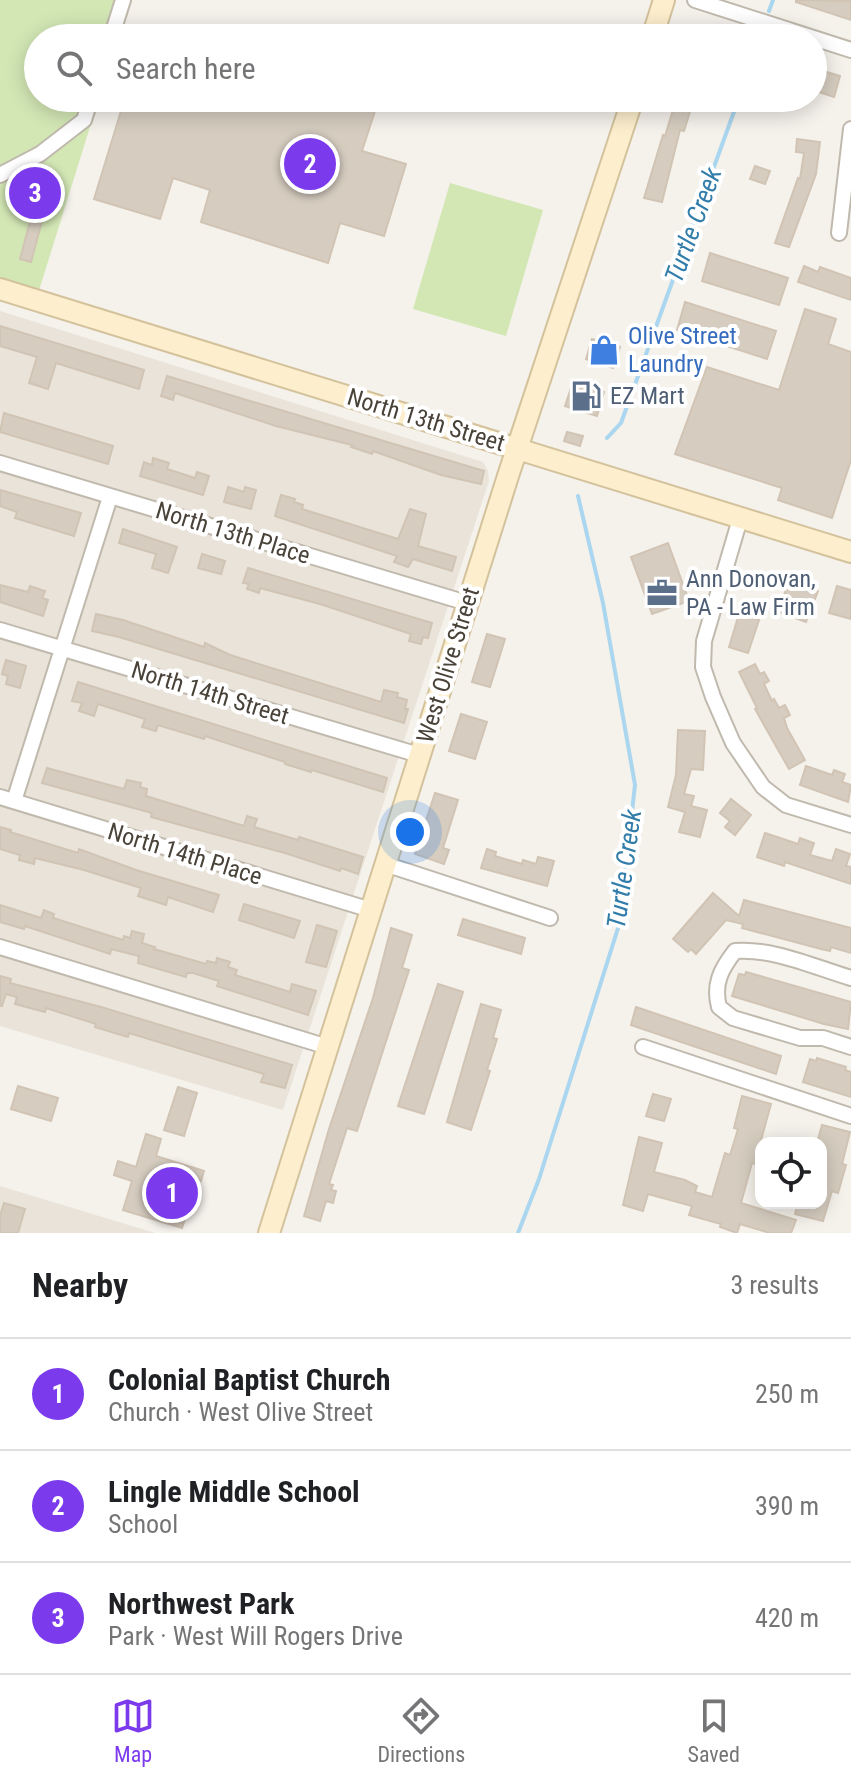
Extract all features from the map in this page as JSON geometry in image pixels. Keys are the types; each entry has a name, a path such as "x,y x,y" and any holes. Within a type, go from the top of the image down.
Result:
{"main road":[{"path":"656,24 664,0"},
{"name":"West Olive Street","path":"269,1233 467,603 628,112"},
{"name":"North 13th Street","path":"0,289 851,552"}],"street":[{"path":"115,24 123,0"},
{"path":"695,0 770,24"},
{"path":"827,42 851,50"},
{"path":"0,175 40,154 84,120 87,112"},
{"path":"839,233 851,129"},
{"name":"North 13th Place","path":"0,463 467,603"},
{"path":"7,799 62,648 110,497"},
{"path":"740,519 704,641 703,667 733,743 763,787 786,805 851,825"},
{"name":"North 14th Street","path":"0,630 419,755"},
{"name":"North 14th Place","path":"7,799 371,910"},
{"path":"385,864 550,918"},
{"path":"0,947 328,1047"},
{"path":"851,978 770,954 735,951 722,968 715,992 719,1007 733,1018 800,1038 823,1038 851,1047"},
{"path":"643,1047 851,1116"}],"shaded area":[{"path":"0,311 483,462 488,471 489,481 283,1110 0,1026"},
{"path":"0,1186 155,1233 0,1233"}],"green space":[{"path":"0,0 130,0 122,24 24,24 24,112 95,112 36,300 0,289"},
{"path":"450,183 543,210 506,336 413,309"}],"building":[{"path":"851,1 851,20 796,2"},
{"path":"827,72 840,76 834,97 827,95"},
{"path":"121,112 375,112 362,151 406,164 384,236 340,223 328,263 201,222 210,190 173,178 160,219 94,199"},
{"path":"672,112 690,112 684,131 680,130 662,202 644,198"},
{"path":"797,139 820,142 816,174 789,247 775,243 800,179 804,153 796,152"},
{"path":"755,166 770,171 765,184 750,179"},
{"path":"31,218 42,221 31,262 20,259"},
{"path":"710,253 788,278 779,305 702,281"},
{"path":"804,266 818,272 820,267 851,278 851,300 798,282"},
{"path":"685,302 776,331 767,359 677,330"},
{"path":"805,309 836,319 828,344 851,352 851,460 832,518 778,500 782,488 675,454 707,367 779,390"},
{"path":"0,326 144,370 139,389 56,363 48,389 29,383 37,357 0,346"},
{"path":"592,339 620,347 613,368 586,359"},
{"path":"167,376 484,471 481,484 441,475 352,445 276,426 175,393 173,400 161,396"},
{"path":"573,382 604,392 597,416 565,406"},
{"path":"4,413 113,446 108,464 0,432"},
{"path":"567,432 583,436 580,446 564,441"},
{"path":"153,458 169,463 167,469 195,478 197,472 209,476 203,495 140,476 144,462 152,465"},
{"path":"228,487 244,492 245,487 256,490 251,509 224,502"},
{"path":"0,490 81,513 74,536 15,518 17,512 0,506"},
{"path":"281,495 295,499 294,502 303,505 302,509 398,539 410,509 426,514 418,546 456,557 452,571 413,559 408,567 394,562 397,556 275,516"},
{"path":"123,529 177,547 168,573 152,568 156,554 119,543"},
{"path":"668,543 689,601 652,614 631,557"},
{"path":"202,554 225,561 221,574 198,568"},
{"path":"248,568 432,623 428,638 423,637 421,644 409,641 411,634 320,604 260,588 259,593 247,589 249,584 243,583"},
{"path":"789,581 818,591 806,622 778,612"},
{"path":"0,585 28,592 30,586 45,591 42,598 48,600 43,616 0,602"},
{"path":"837,586 851,590 851,619 829,613"},
{"path":"96,614 204,647 205,643 230,655 381,702 384,690 398,693 397,697 407,700 404,723 92,631"},
{"path":"739,614 759,620 748,653 729,647"},
{"path":"487,634 505,639 490,687 472,682"},
{"path":"6,660 26,666 20,688 6,684 8,676 2,674"},
{"path":"755,664 760,674 764,672 769,681 764,684 772,701 774,699 779,708 785,705 790,715 784,718 787,728 805,760 789,769 755,709 739,672"},
{"path":"78,682 387,778 383,792 285,764 205,736 204,739 158,725 156,731 142,727 145,719 98,704 94,716 79,711 82,703 72,701"},
{"path":"461,714 487,722 475,759 449,751"},
{"path":"678,730 705,731 703,770 691,769 684,794 694,796 691,806 707,810 700,837 679,832 685,812 668,807 676,775"},
{"path":"806,766 832,775 834,770 845,774 842,782 851,785 848,802 800,785"},
{"path":"47,768 124,789 127,780 141,783 140,787 147,789 146,796 244,826 247,816 257,819 254,827 363,857 358,874 151,817 152,813 42,783"},
{"path":"435,793 458,800 443,848 449,850 444,864 415,854"},
{"path":"731,799 751,815 735,835 725,827 730,821 720,813"},
{"path":"0,827 78,853 79,849 219,895 213,912 168,897 166,905 138,896 141,888 84,870 35,858 34,864 19,860 20,855 0,849"},
{"path":"765,833 798,844 800,838 814,843 810,855 832,861 836,849 850,854 846,866 851,867 851,884 785,862 784,866 757,857"},
{"path":"487,849 496,852 495,856 522,864 523,860 536,864 538,857 554,861 547,886 481,868"},
{"path":"713,893 739,916 744,900 851,928 851,953 831,947 830,951 821,949 742,928 743,924 726,920 696,954 691,949 688,952 673,939"},
{"path":"244,904 300,921 294,938 239,920"},
{"path":"0,905 41,918 44,910 54,914 53,918 123,940 124,936 130,938 132,931 144,934 142,943 154,949 206,964 207,961 216,963 217,958 230,962 228,967 237,970 235,975 290,992 292,984 316,991 308,1015 217,986 219,981 193,973 187,973 186,977 138,963 139,956 111,949 110,954 25,926 24,929 0,922"},
{"path":"463,919 525,938 521,954 458,935"},
{"path":"317,925 337,931 326,967 306,962"},
{"path":"391,928 412,935 402,968 409,970 357,1131 347,1128 329,1184 333,1185 331,1190 336,1191 333,1203 326,1201 320,1221 304,1216 329,1129 373,998"},
{"path":"746,972 851,1002 848,1029 732,996 739,974 745,975"},
{"path":"0,976 11,979 10,983 292,1065 285,1088 261,1082 264,1074 129,1033 128,1037 46,1008 45,1012 15,1004 17,997 6,994 0,1006"},
{"path":"438,984 463,992 424,1114 398,1106"},
{"path":"481,1004 501,1010 493,1038 497,1039 487,1070 490,1071 471,1130 447,1122"},
{"path":"636,1007 781,1056 776,1074 631,1025"},
{"path":"817,1058 846,1067 845,1070 851,1072 851,1097 803,1082 810,1059 816,1061"},
{"path":"18,1086 58,1098 51,1121 11,1109"},
{"path":"178,1087 197,1093 184,1136 164,1130"},
{"path":"653,1094 671,1099 664,1121 646,1116"},
{"path":"742,1096 771,1104 762,1137 755,1137 755,1164 752,1163 741,1203 796,1220 791,1233 770,1233 740,1224 737,1233 720,1227 721,1224 689,1215 692,1206 648,1194 643,1211 623,1205 639,1137 662,1143 654,1172 685,1180 697,1186 695,1192 712,1197 725,1153 730,1155 738,1129 734,1128"},
{"path":"822,1125 850,1132 842,1164 846,1165 838,1193 832,1191 827,1208 827,1137 819,1137"},
{"path":"146,1134 161,1139 156,1156 204,1171 201,1181 197,1180 182,1228 123,1210 132,1181 114,1175 118,1161 136,1167"},
{"path":"4,1203 25,1209 18,1233 0,1233"},
{"path":"796,1209 827,1209 823,1221 795,1214"}],"waterway":[{"name":"Turtle Creek","path":"769,11 773,0"},
{"name":"Turtle Creek","path":"607,438 621,423 734,112"},
{"name":"Turtle Creek","path":"518,1233 539,1179 619,925 635,785 603,603 578,496"}],"place":[{"name":"Lingle Middle School","path":"310,164"},
{"name":"Northwest Park","path":"35,193"},
{"name":"Olive Street Laundry","path":"604,350"},
{"name":"EZ Mart","path":"586,396"},
{"name":"Ann Donovan, PA - Law Firm","path":"662,593"},
{"name":"Colonial Baptist Church","path":"172,1193"}]}
